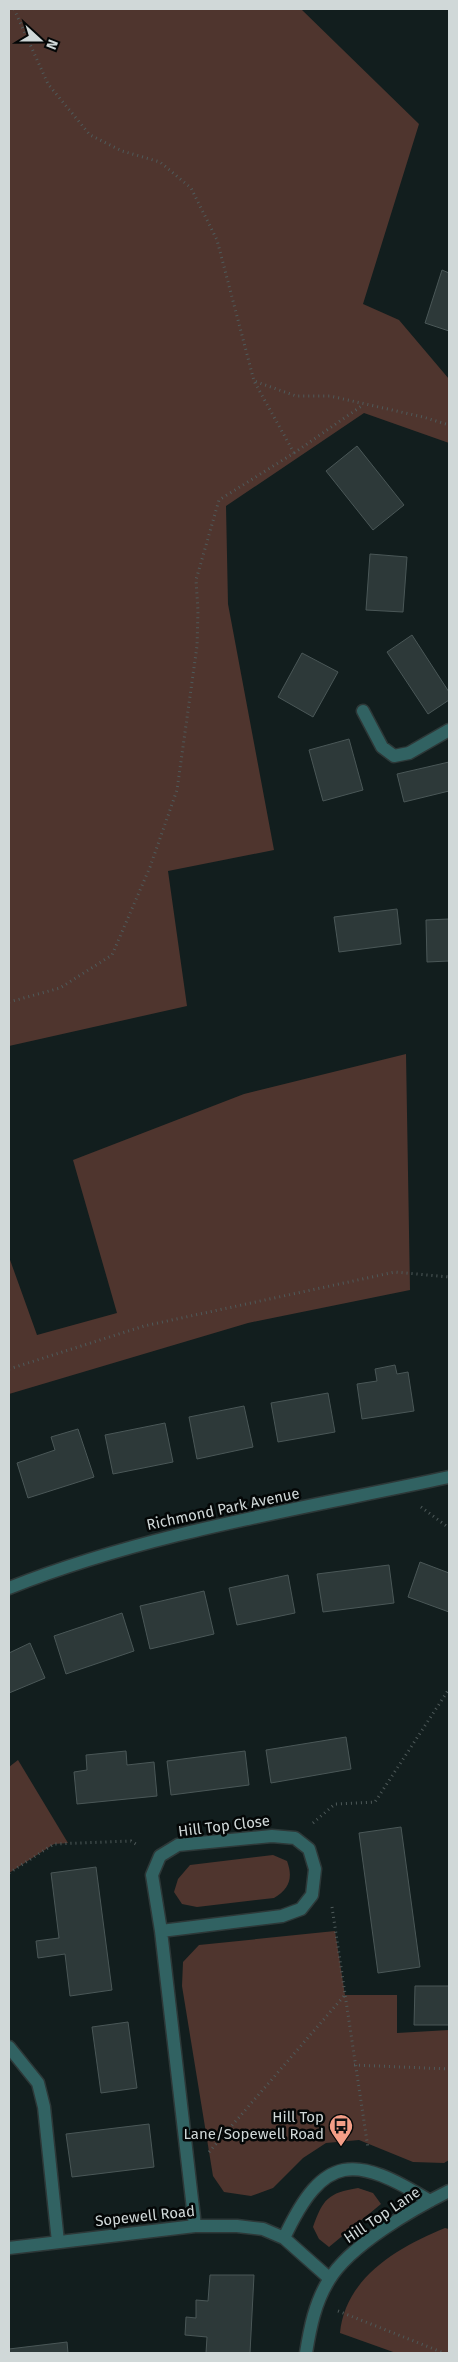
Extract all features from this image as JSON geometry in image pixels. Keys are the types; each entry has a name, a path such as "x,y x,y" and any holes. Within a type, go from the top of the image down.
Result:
{"street":[{"path":"363,711 382,748 394,756 409,753 449,730"},
{"name":"Richmond Park Avenue","path":"9,1588 55,1570 122,1548 449,1477"},
{"name":"Hill Top Close","path":"160,1856 178,1845 272,1836 295,1838"},
{"path":"161,1931 282,1916 301,1909 312,1895 315,1869 309,1849 295,1838"},
{"path":"160,1856 152,1875 161,1931 195,2226"},
{"path":"9,2047 38,2083 44,2107 58,2242"},
{"path":"284,2238 298,2208 316,2184 336,2172 351,2168 372,2171 407,2186 430,2201"},
{"name":"Hill Top Lane","path":"306,2353 317,2302 329,2278 351,2255 388,2227 449,2191"},
{"name":"Sopewell Road","path":"9,2248 195,2226 236,2226 264,2229 284,2238 329,2278"}],"path":[{"path":"14,9 48,84 90,134 122,151 160,162 191,188 217,240 254,381 294,453"},
{"path":"254,381 296,396 330,396 423,417 449,425"},
{"path":"9,1002 60,988 112,955 150,867 176,790 197,646 198,611 196,580 219,500 294,453 363,404"},
{"path":"9,1369 144,1326 385,1274 395,1272 449,1277"},
{"path":"295,1838 335,1804 375,1802 449,1689"},
{"path":"9,1872 54,1844 131,1841 160,1856"},
{"path":"312,1895 332,1902 354,2065 372,2171"},
{"path":"189,2175 345,1996"},
{"path":"354,2065 449,2069"},
{"path":"317,2302 444,2353"}],"shaded area":[{"path":"9,9 301,9 419,124 363,304 399,320 449,379 449,443 364,413 226,506 228,604 274,850 168,871 187,1006 9,1046"},
{"path":"406,1054 410,1290 248,1323 9,1394 9,1257 37,1335 117,1313 73,1160 244,1094"},
{"path":"18,1760 68,1843 54,1844 9,1873 9,1767"},
{"path":"273,1855 287,1861 290,1872 287,1887 274,1898 197,1907 182,1904 174,1892 178,1879 190,1865"},
{"path":"335,1931 345,1995 397,1995 397,2033 449,2030 449,2160 444,2163 413,2162 359,2140 326,2143 303,2158 273,2188 251,2196 224,2192 213,2176 182,1986 183,1962 199,1945"},
{"path":"358,2188 373,2193 381,2204 329,2247 319,2239 313,2227 320,2210 333,2195"},
{"path":"445,2228 449,2229 449,2353 396,2353 340,2333 344,2313 352,2296 377,2267 409,2245"}],"building":[{"path":"442,270 449,273 449,331 425,323"},
{"path":"357,446 404,505 373,530 326,471"},
{"path":"370,554 407,557 403,612 366,610"},
{"path":"412,635 449,692 449,700 428,714 387,652"},
{"path":"302,653 338,672 313,717 278,697"},
{"path":"349,739 363,790 323,801 309,750"},
{"path":"449,762 449,791 404,802 397,774"},
{"path":"397,909 401,944 339,952 334,917"},
{"path":"449,919 449,961 427,962 426,920"},
{"path":"395,1365 397,1374 408,1372 414,1411 362,1419 357,1384 377,1381 375,1369"},
{"path":"328,1393 335,1432 278,1442 271,1403"},
{"path":"244,1406 253,1447 197,1459 189,1417"},
{"path":"165,1423 173,1462 113,1474 105,1435"},
{"path":"78,1429 94,1477 28,1498 17,1463 55,1450 51,1437"},
{"path":"420,1562 449,1573 449,1612 408,1597"},
{"path":"389,1565 394,1603 323,1612 317,1574"},
{"path":"288,1575 295,1613 237,1625 229,1588"},
{"path":"204,1591 214,1634 150,1649 140,1606"},
{"path":"122,1613 134,1651 66,1674 54,1636"},
{"path":"30,1643 45,1678 9,1693 9,1653"},
{"path":"346,1737 351,1769 271,1783 266,1750"},
{"path":"126,1751 127,1765 154,1762 157,1796 77,1804 74,1772 87,1770 86,1755"},
{"path":"245,1751 249,1785 171,1795 167,1761"},
{"path":"401,1827 420,1967 378,1973 359,1833"},
{"path":"96,1867 112,1990 70,1996 65,1954 38,1958 36,1941 59,1938 51,1873"},
{"path":"415,1986 449,1986 449,2025 414,2025"},
{"path":"128,2022 137,2088 101,2093 92,2027"},
{"path":"149,2124 154,2167 72,2177 66,2134"},
{"path":"210,2275 254,2275 250,2353 206,2353 207,2337 185,2335 186,2317 196,2318 196,2300 208,2301"},
{"path":"67,2342 68,2353 9,2353 9,2349"}],"place":[{"name":"Hill Top Lane/Sopewell Road","path":"341,2147"}]}
